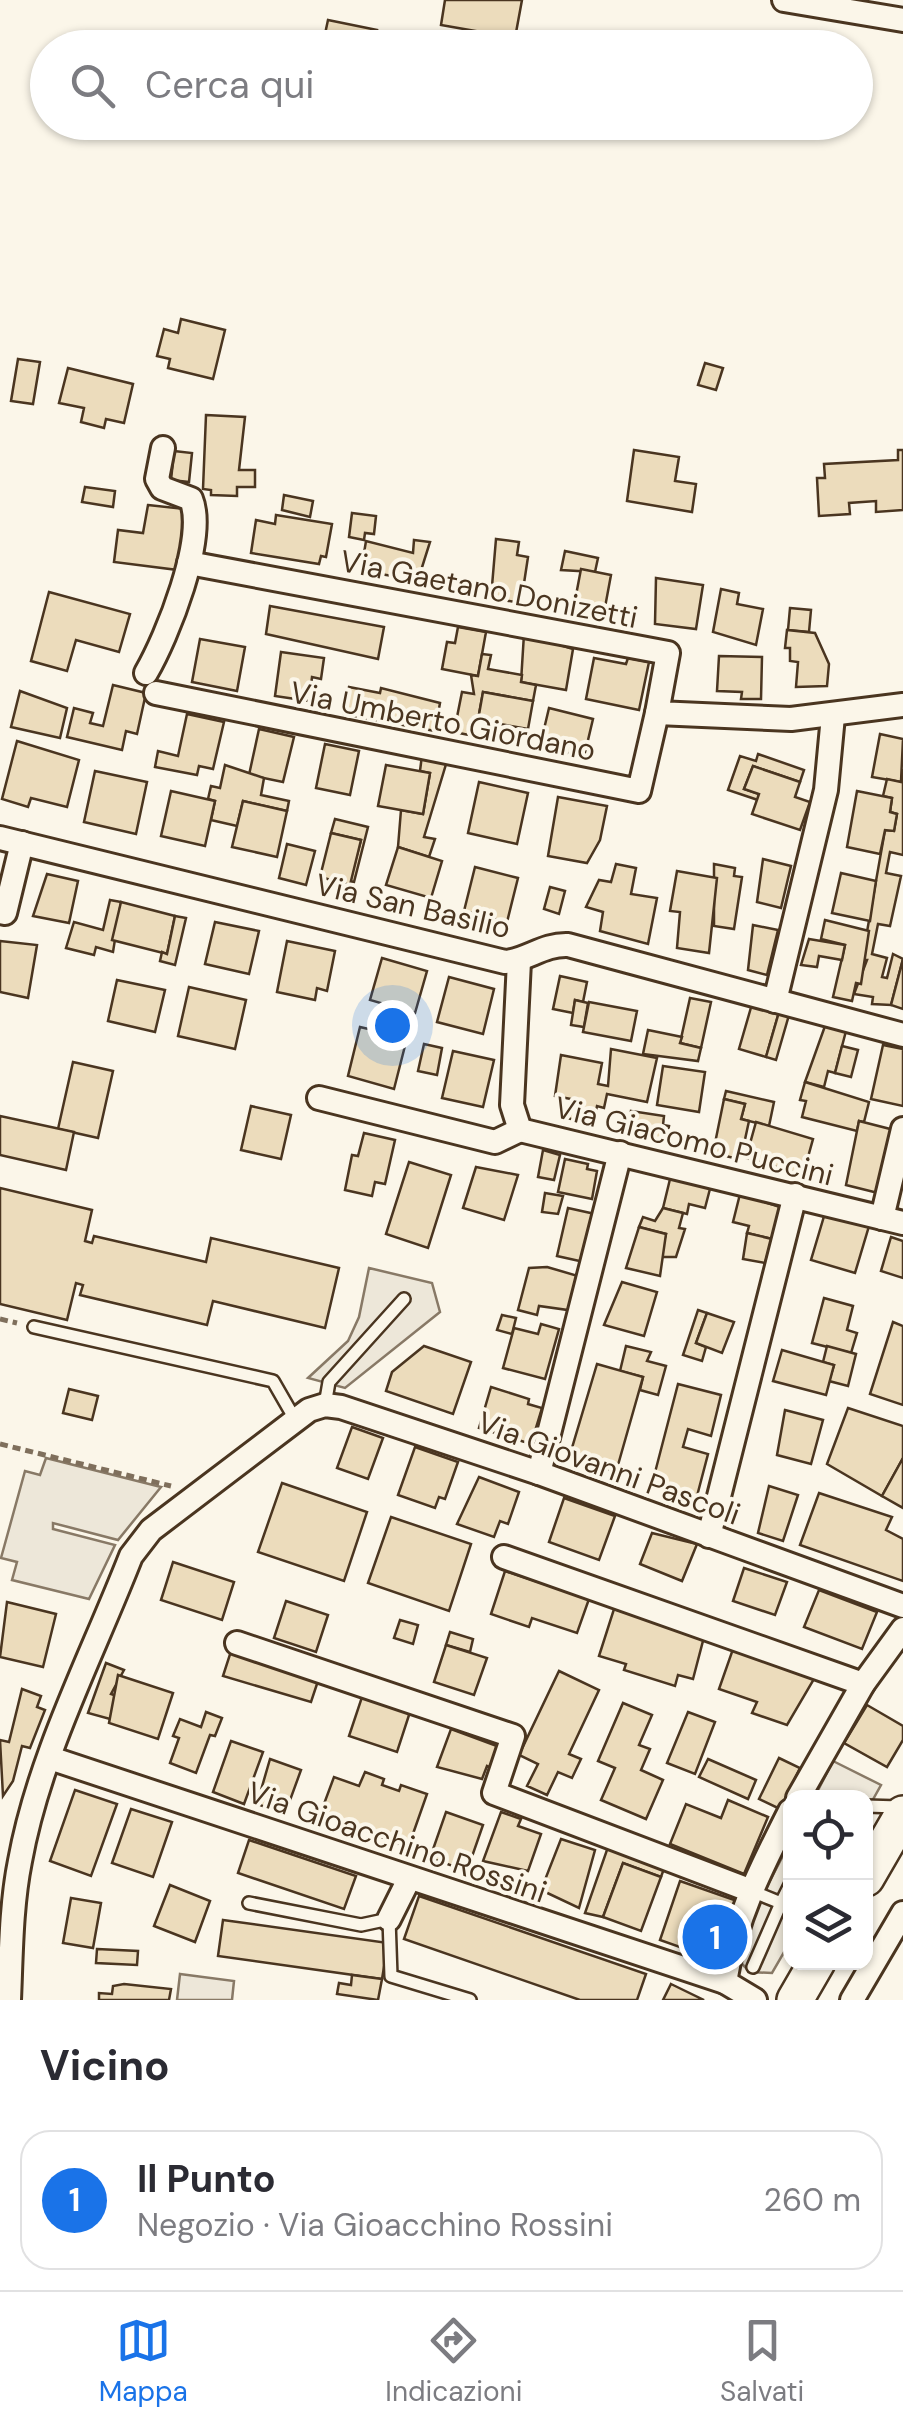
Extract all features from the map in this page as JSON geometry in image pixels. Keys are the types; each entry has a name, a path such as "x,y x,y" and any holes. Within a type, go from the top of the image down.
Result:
{"main road":[{"path":"873,1865 903,1811"},
{"path":"795,2000 812,1970"}],"street":[{"path":"784,0 903,20"},
{"path":"163,448 158,479 162,488 190,499 195,509 189,563"},
{"name":"Via Umberto Giordano","path":"189,563 151,683 639,791 657,713"},
{"name":"Via Gaetano Donizetti","path":"189,563 668,653 657,713"},
{"path":"657,713 731,719 833,716 903,704"},
{"path":"775,1001 826,790 833,716"},
{"name":"Via San Basilio","path":"0,912 4,914 11,840 505,962 519,960 546,946 568,945 903,1035"},
{"name":"Via Giacomo Puccini","path":"519,960 512,1105 520,1130 893,1220"},
{"path":"319,1098 495,1142 520,1130"},
{"path":"893,1220 903,1129"},
{"path":"539,1473 620,1153"},
{"path":"710,1536 795,1195"},
{"path":"8,2000 19,1864 50,1758 131,1556 151,1530 308,1410 324,1404"},
{"name":"Via Giovanni Pascoli","path":"324,1404 539,1473 903,1606"},
{"path":"504,1557 863,1684"},
{"path":"809,1790 863,1684 903,1629"},
{"path":"237,1643 513,1736 494,1793 749,1890"},
{"name":"Via Gioacchino Rossini","path":"50,1758 725,1982 754,2000"},
{"path":"725,1982 734,1932 749,1890 783,1824"},
{"path":"389,1919 409,1878"},
{"path":"852,2000 903,1913"}],"lane":[{"path":"324,1404 329,1382 404,1299"},
{"path":"34,1327 273,1381 296,1420"},
{"path":"873,1807 903,1811"},
{"path":"749,1890 781,1903"},
{"path":"754,1967 783,1899"},
{"path":"249,1903 361,1925 389,1919 392,1976 470,2000"}],"path":[{"path":"0,1444 170,1485 187,1502"}],"shaded area":[{"path":"369,1268 432,1283 440,1312 345,1388 308,1378 348,1341 359,1317"},
{"path":"46,1458 161,1487 118,1540 53,1523 53,1529 115,1545 89,1599 12,1580 17,1562 1,1558 25,1471 40,1475"},
{"path":"833,1761 881,1785 873,1799 873,1790 818,1790"},
{"path":"783,1856 783,1954 772,1973 750,1972 742,1964 742,1935"},
{"path":"180,1974 234,1981 232,2000 177,2000"}],"building":[{"path":"445,0 522,0 516,30 469,30 441,25"},
{"path":"328,20 377,30 326,30"},
{"path":"181,319 225,330 213,379 168,368 170,359 157,356 164,329 178,333"},
{"path":"18,359 40,362 33,404 11,401"},
{"path":"705,363 723,368 716,390 698,385"},
{"path":"68,368 133,384 124,423 106,419 104,428 81,422 84,408 59,403"},
{"path":"206,415 245,417 239,470 255,470 255,487 237,487 237,496 211,495 211,490 203,489"},
{"path":"634,450 679,457 675,481 696,484 692,512 627,501"},
{"path":"898,450 903,450 903,510 876,512 876,501 849,503 850,514 819,516 817,478 825,478 824,464 898,460"},
{"path":"174,451 192,453 189,482 171,480"},
{"path":"85,487 115,491 113,507 82,502"},
{"path":"284,495 313,501 310,517 282,510"},
{"path":"148,505 185,509 178,570 114,562 118,530 143,533"},
{"path":"352,513 376,516 374,534 365,533 364,540 349,537"},
{"path":"276,515 332,524 326,557 321,556 319,564 251,553 256,520 275,524"},
{"path":"496,539 519,542 517,555 528,557 521,603 491,598"},
{"path":"414,540 430,542 418,580 361,571 366,541 413,553"},
{"path":"565,551 598,558 595,572 561,570"},
{"path":"581,569 611,575 603,618 573,611"},
{"path":"656,578 703,585 696,629 655,624"},
{"path":"721,589 739,593 737,604 763,609 756,645 713,632"},
{"path":"49,592 130,614 119,652 76,640 67,671 31,661"},
{"path":"270,606 384,627 378,659 266,634"},
{"path":"790,608 811,610 809,632 788,630"},
{"path":"458,627 486,632 478,676 442,669 447,642 455,643"},
{"path":"787,630 815,633 829,664 827,686 796,687 798,662 790,661 790,648 785,648"},
{"path":"524,634 573,649 566,690 521,682"},
{"path":"200,639 245,647 237,691 192,682"},
{"path":"281,652 324,658 321,679 312,677 309,701 275,696"},
{"path":"482,654 491,655 488,669 522,675 521,682 536,685 533,701 483,692 478,720 472,719 469,735 454,732 462,692 474,694 471,675 478,676"},
{"path":"719,656 762,657 761,699 741,699 742,692 717,691"},
{"path":"594,658 626,664 628,658 649,662 639,710 586,699"},
{"path":"113,685 146,693 137,734 126,731 122,750 67,737 74,708 93,713 90,723 103,726"},
{"path":"349,687 380,693 381,688 440,703 435,731 344,714"},
{"path":"20,691 67,708 60,738 11,727"},
{"path":"483,692 533,701 528,729 478,720"},
{"path":"549,708 593,719 584,757 540,746"},
{"path":"187,714 224,722 213,769 199,766 197,775 155,767 158,751 178,756"},
{"path":"259,729 294,737 283,782 249,775"},
{"path":"880,734 903,739 901,782 872,777"},
{"path":"17,741 79,760 67,807 31,798 28,807 2,799"},
{"path":"325,744 359,751 350,795 316,788"},
{"path":"758,754 804,770 800,782 753,766 744,789 759,794 758,800 728,790 740,756 756,761"},
{"path":"422,755 447,761 424,837 435,839 429,857 398,847 401,810 423,814 430,773 420,771"},
{"path":"225,765 264,778 261,795 289,801 287,811 243,801 237,826 211,820 215,801 208,799 211,786 220,788"},
{"path":"386,765 430,773 423,814 378,806"},
{"path":"753,766 800,782 795,797 810,802 800,830 752,814 759,794 744,789"},
{"path":"903,769 903,855 890,852 886,873 901,876 890,926 878,924 872,954 887,958 882,977 887,978 893,954 903,959 891,1005 872,1004 873,997 854,994 867,960 862,960 885,830 894,831 897,814 890,812 892,798 883,796 887,779 901,782"},
{"path":"95,771 147,782 136,834 84,822"},
{"path":"479,782 528,793 517,844 468,833"},
{"path":"171,791 215,801 205,846 161,836"},
{"path":"857,791 892,798 890,812 897,814 894,831 885,830 880,854 847,847"},
{"path":"558,797 607,806 600,840 587,863 548,856"},
{"path":"243,801 287,811 277,857 232,847"},
{"path":"335,819 368,827 354,882 350,881 361,840 331,833"},
{"path":"331,833 361,840 350,885 320,877"},
{"path":"287,844 315,851 306,885 279,878"},
{"path":"398,847 442,861 431,898 386,885"},
{"path":"763,859 791,866 781,908 757,902"},
{"path":"616,864 636,868 631,894 657,898 648,944 600,931 603,912 586,907 599,880 611,882"},
{"path":"714,864 735,868 734,876 742,877 734,929 714,926"},
{"path":"475,867 518,878 507,922 464,911"},
{"path":"677,871 717,878 709,953 677,948 680,912 670,911"},
{"path":"841,873 876,881 870,921 832,913"},
{"path":"47,874 78,881 69,923 33,916"},
{"path":"550,887 565,891 559,914 544,909"},
{"path":"110,900 121,902 113,952 96,947 94,955 66,948 74,922 103,930"},
{"path":"121,902 175,916 167,954 112,940"},
{"path":"175,916 186,918 175,965 160,961 162,952 167,954"},
{"path":"825,920 869,931 861,984 856,983 852,1001 833,997 845,945 821,939"},
{"path":"215,922 259,931 249,974 205,964"},
{"path":"753,925 778,930 767,975 748,970"},
{"path":"809,939 845,945 842,960 819,956 817,967 801,965"},
{"path":"0,941 37,945 28,998 0,992"},
{"path":"287,941 335,951 327,991 317,988 315,1000 277,992"},
{"path":"382,958 427,971 415,1013 370,1000"},
{"path":"903,959 903,1009 891,1005"},
{"path":"560,976 587,982 583,1002 575,1000 573,1013 553,1009"},
{"path":"449,977 494,989 483,1034 437,1022"},
{"path":"117,980 165,990 155,1032 108,1021"},
{"path":"189,987 246,1000 235,1049 178,1036"},
{"path":"690,998 711,1002 701,1048 680,1043"},
{"path":"575,1000 588,1003 584,1027 571,1025"},
{"path":"589,1002 637,1011 631,1041 583,1032"},
{"path":"752,1004 779,1012 766,1057 739,1049"},
{"path":"779,1012 789,1015 776,1060 766,1057"},
{"path":"825,1026 846,1031 835,1073 828,1071 824,1087 805,1082"},
{"path":"360,1027 407,1038 394,1089 348,1076"},
{"path":"648,1030 682,1037 680,1043 701,1048 698,1061 643,1054"},
{"path":"424,1044 442,1048 437,1075 418,1071"},
{"path":"883,1045 903,1049 903,1106 871,1099"},
{"path":"842,1046 858,1050 851,1077 835,1073"},
{"path":"611,1049 657,1058 647,1102 607,1094 604,1108 597,1106 593,1124 567,1118 571,1099 555,1096 561,1055 602,1063 598,1084 608,1086"},
{"path":"453,1051 494,1060 483,1107 442,1098"},
{"path":"73,1062 113,1071 98,1138 58,1129"},
{"path":"663,1066 705,1072 699,1112 657,1105"},
{"path":"805,1082 869,1102 864,1122 859,1121 857,1131 802,1117 806,1101 800,1100"},
{"path":"726,1091 774,1102 769,1126 741,1119 745,1104 724,1099"},
{"path":"724,1099 745,1104 741,1119 749,1121 744,1144 738,1142 734,1158 713,1153"},
{"path":"251,1106 291,1115 281,1159 241,1150"},
{"path":"631,1111 664,1116 663,1125 669,1126 666,1143 627,1137"},
{"path":"0,1116 74,1132 66,1170 0,1155"},
{"path":"859,1121 898,1131 882,1194 846,1185"},
{"path":"756,1122 813,1139 803,1175 746,1158"},
{"path":"364,1133 395,1140 385,1184 375,1182 372,1196 345,1190 352,1155 358,1156"},
{"path":"543,1150 560,1155 554,1180 538,1177"},
{"path":"565,1159 588,1164 587,1169 597,1171 592,1199 558,1192"},
{"path":"409,1162 451,1175 428,1248 386,1234"},
{"path":"476,1167 518,1175 504,1220 463,1208"},
{"path":"671,1175 711,1185 705,1208 689,1204 687,1214 663,1208"},
{"path":"0,1188 92,1210 85,1241 92,1243 94,1236 206,1262 211,1238 339,1268 325,1328 213,1301 207,1325 80,1295 83,1285 76,1283 67,1320 0,1304"},
{"path":"545,1193 563,1196 558,1214 542,1212"},
{"path":"740,1194 780,1207 772,1239 747,1233 749,1226 733,1222"},
{"path":"568,1208 595,1214 584,1262 557,1256"},
{"path":"663,1208 683,1213 679,1228 685,1229 676,1257 660,1257 666,1234 639,1227 643,1217 655,1221"},
{"path":"825,1213 869,1226 855,1273 811,1260"},
{"path":"639,1227 666,1234 660,1276 626,1268"},
{"path":"747,1233 772,1239 765,1263 743,1259"},
{"path":"891,1237 903,1241 903,1278 881,1271"},
{"path":"547,1267 578,1276 568,1310 539,1306 537,1315 518,1310 529,1268"},
{"path":"622,1282 657,1292 644,1336 604,1325"},
{"path":"824,1298 853,1306 847,1330 857,1333 851,1353 812,1343"},
{"path":"698,1310 707,1313 696,1343 706,1347 702,1361 683,1355"},
{"path":"707,1313 734,1322 722,1353 696,1343"},
{"path":"502,1315 516,1318 512,1334 497,1330"},
{"path":"893,1322 903,1326 903,1405 870,1394"},
{"path":"541,1324 559,1329 545,1379 503,1368 514,1328 538,1334"},
{"path":"424,1346 471,1362 453,1414 386,1391 392,1372"},
{"path":"626,1346 651,1352 647,1361 666,1366 658,1395 640,1390 643,1377 620,1371"},
{"path":"827,1346 856,1354 848,1386 829,1381 834,1365 823,1362"},
{"path":"782,1350 834,1365 826,1395 773,1381"},
{"path":"597,1364 643,1377 616,1472 569,1458"},
{"path":"678,1384 721,1395 711,1436 688,1429 683,1447 708,1454 697,1496 652,1484"},
{"path":"491,1387 529,1399 528,1404 542,1408 531,1444 479,1428"},
{"path":"69,1389 98,1396 92,1420 63,1413"},
{"path":"848,1408 903,1426 903,1458 882,1496 827,1464"},
{"path":"785,1410 823,1420 811,1464 777,1455"},
{"path":"352,1427 383,1438 368,1479 337,1468"},
{"path":"415,1447 458,1462 445,1499 439,1497 435,1508 398,1495"},
{"path":"903,1458 903,1508 882,1496"},
{"path":"479,1477 519,1492 508,1524 500,1521 494,1537 457,1524"},
{"path":"282,1483 367,1512 344,1581 258,1552"},
{"path":"769,1486 798,1495 783,1541 758,1533"},
{"path":"819,1493 892,1517 886,1530 903,1539 903,1581 800,1545"},
{"path":"564,1498 615,1516 599,1560 549,1542"},
{"path":"391,1517 471,1544 449,1611 368,1583"},
{"path":"652,1533 697,1544 682,1581 640,1564"},
{"path":"173,1562 234,1582 222,1620 161,1600"},
{"path":"744,1568 787,1582 775,1615 733,1601"},
{"path":"505,1571 589,1599 577,1633 532,1618 529,1627 491,1614"},
{"path":"819,1590 877,1612 862,1649 804,1627"},
{"path":"286,1601 328,1615 316,1652 274,1638"},
{"path":"7,1602 56,1614 43,1667 0,1657"},
{"path":"614,1609 704,1637 693,1679 678,1675 675,1686 624,1670 626,1664 599,1656"},
{"path":"400,1620 418,1625 413,1644 394,1638"},
{"path":"450,1632 473,1639 470,1652 446,1645"},
{"path":"446,1645 487,1658 474,1695 434,1682"},
{"path":"232,1648 319,1678 311,1702 223,1676"},
{"path":"733,1649 814,1679 787,1725 752,1713 757,1702 719,1689"},
{"path":"106,1663 124,1670 111,1694 117,1696 110,1719 88,1713"},
{"path":"559,1671 599,1690 569,1754 581,1759 572,1778 558,1772 547,1795 527,1786 538,1764 519,1755"},
{"path":"118,1675 173,1693 158,1739 109,1723"},
{"path":"22,1689 41,1696 37,1707 45,1710 30,1748 22,1746 13,1781 3,1796 0,1740 9,1742"},
{"path":"362,1697 410,1712 397,1752 349,1736"},
{"path":"623,1703 652,1715 639,1745 650,1749 641,1770 663,1780 646,1819 601,1800 615,1768 598,1761"},
{"path":"867,1705 903,1726 903,1740 887,1767 844,1743"},
{"path":"206,1712 222,1718 215,1736 210,1735 196,1773 170,1763 179,1738 173,1736 180,1719 201,1727"},
{"path":"688,1712 715,1722 695,1774 667,1763"},
{"path":"451,1729 505,1749 498,1771 487,1766 482,1779 437,1767"},
{"path":"231,1741 263,1752 244,1804 213,1792"},
{"path":"779,1758 800,1768 789,1790 783,1790 780,1809 759,1799"},
{"path":"270,1759 301,1770 285,1814 257,1804"},
{"path":"708,1759 756,1780 748,1799 699,1777"},
{"path":"365,1772 384,1779 382,1785 399,1791 401,1785 427,1794 408,1848 321,1812 334,1777 359,1786"},
{"path":"75,1790 117,1804 91,1876 50,1861"},
{"path":"728,1800 768,1817 744,1874 670,1844 686,1804 721,1818"},
{"path":"131,1809 172,1822 153,1877 112,1863"},
{"path":"446,1812 483,1825 467,1871 430,1858"},
{"path":"501,1812 521,1819 518,1826 541,1834 528,1871 483,1861"},
{"path":"561,1839 595,1850 579,1908 541,1890"},
{"path":"249,1840 356,1876 344,1909 238,1873"},
{"path":"608,1847 665,1866 661,1877 623,1863 603,1917 585,1913"},
{"path":"623,1863 661,1877 641,1931 603,1917"},
{"path":"680,1881 740,1902 722,1962 660,1940"},
{"path":"170,1885 210,1901 195,1942 154,1926"},
{"path":"419,1896 646,1974 637,2000 580,2000 404,1939"},
{"path":"71,1898 101,1903 93,1948 63,1943"},
{"path":"223,1920 388,1943 382,1979 218,1956"},
{"path":"97,1949 138,1951 137,1965 96,1963"},
{"path":"352,1975 382,1979 378,2000 337,1994 339,1983 351,1985"},
{"path":"671,1984 704,2000 663,2000"},
{"path":"113,1986 171,1989 169,2000 99,2000 99,1993 112,1994"}],"place":[{"name":"Il Punto","path":"715,1937"}]}
